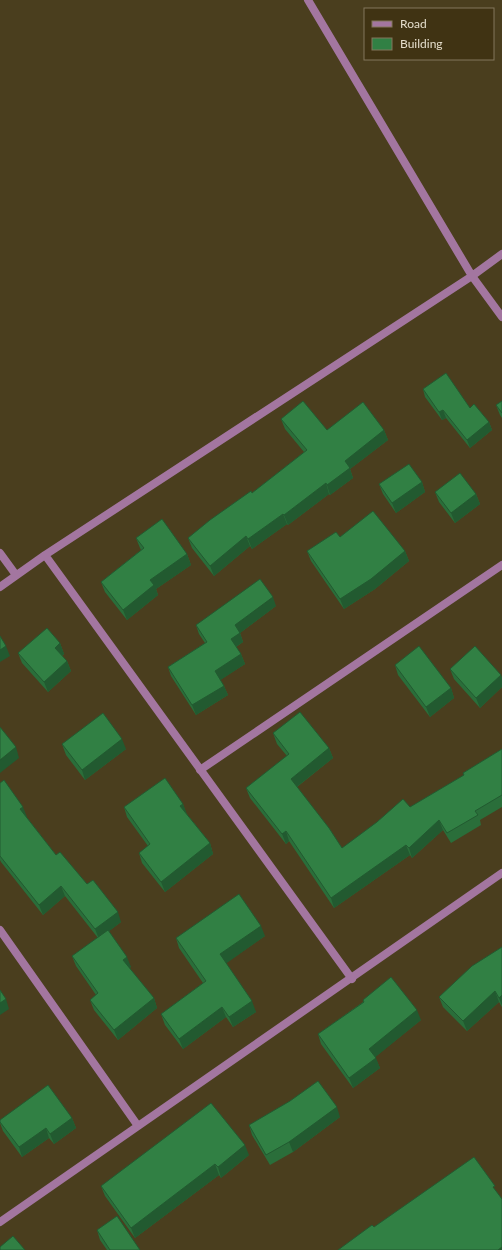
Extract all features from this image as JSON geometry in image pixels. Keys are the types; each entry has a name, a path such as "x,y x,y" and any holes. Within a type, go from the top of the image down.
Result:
{"street":[{"path":"308,0 472,276 502,317"},
{"path":"0,587 45,555 472,276 502,254"},
{"path":"0,553 16,575"},
{"path":"45,555 352,979"},
{"path":"200,770 502,565"},
{"path":"0,1222 352,979 502,872"},
{"path":"0,930 138,1126"}],"building":[{"path":"446,373 470,408 474,404 489,422 467,440 443,410 439,412 423,389"},
{"path":"303,401 327,430 363,402 384,430 345,461 350,468 327,485 326,483 284,515 283,514 248,539 246,536 210,566 188,538 210,520 251,491 252,493 307,450 281,419"},
{"path":"502,401 502,413 496,405"},
{"path":"409,464 422,482 392,503 379,484"},
{"path":"460,473 476,494 451,513 435,492"},
{"path":"373,511 405,551 371,579 340,599 307,551 336,532 340,537"},
{"path":"162,519 187,554 150,580 154,585 123,610 101,582 144,548 136,538"},
{"path":"260,579 273,597 235,625 240,633 231,639 241,654 215,671 224,686 192,705 168,667 207,642 196,625"},
{"path":"47,628 60,643 55,648 67,661 44,682 18,653"},
{"path":"0,636 6,646 0,650"},
{"path":"419,646 451,688 426,707 395,665"},
{"path":"475,646 501,675 476,698 450,669"},
{"path":"300,712 329,748 291,779 329,828 342,848 377,822 403,799 410,807 464,775 463,773 502,749 502,795 475,811 478,815 447,833 439,820 409,848 406,845 331,898 286,831 282,834 246,788 289,754 273,733"},
{"path":"103,713 122,739 82,770 62,744"},
{"path":"0,727 16,747 0,760"},
{"path":"165,778 183,804 180,806 210,843 161,882 139,853 150,844 124,807"},
{"path":"4,780 23,807 20,809 56,855 60,852 87,884 93,880 118,912 95,929 61,886 39,905 0,856 0,783"},
{"path":"239,894 261,926 220,954 252,1001 229,1017 222,1007 179,1039 161,1014 206,981 176,938"},
{"path":"108,930 127,957 123,960 154,998 114,1030 90,1000 98,993 72,956"},
{"path":"502,947 502,995 499,998 495,991 463,1021 439,997 472,966"},
{"path":"391,977 417,1010 369,1049 376,1058 349,1078 318,1034 364,1002 363,1000"},
{"path":"0,990 6,999 0,1003"},
{"path":"318,1081 337,1107 289,1142 266,1155 249,1125 290,1101"},
{"path":"48,1085 72,1118 50,1134 46,1128 19,1147 0,1120"},
{"path":"211,1103 245,1145 218,1167 215,1164 131,1228 101,1186"},
{"path":"474,1157 495,1186 493,1187 502,1199 502,1247 498,1250 338,1250 372,1225 374,1227"},
{"path":"117,1216 140,1250 110,1250 97,1230"},
{"path":"13,1236 25,1250 0,1250 0,1247"}]}
